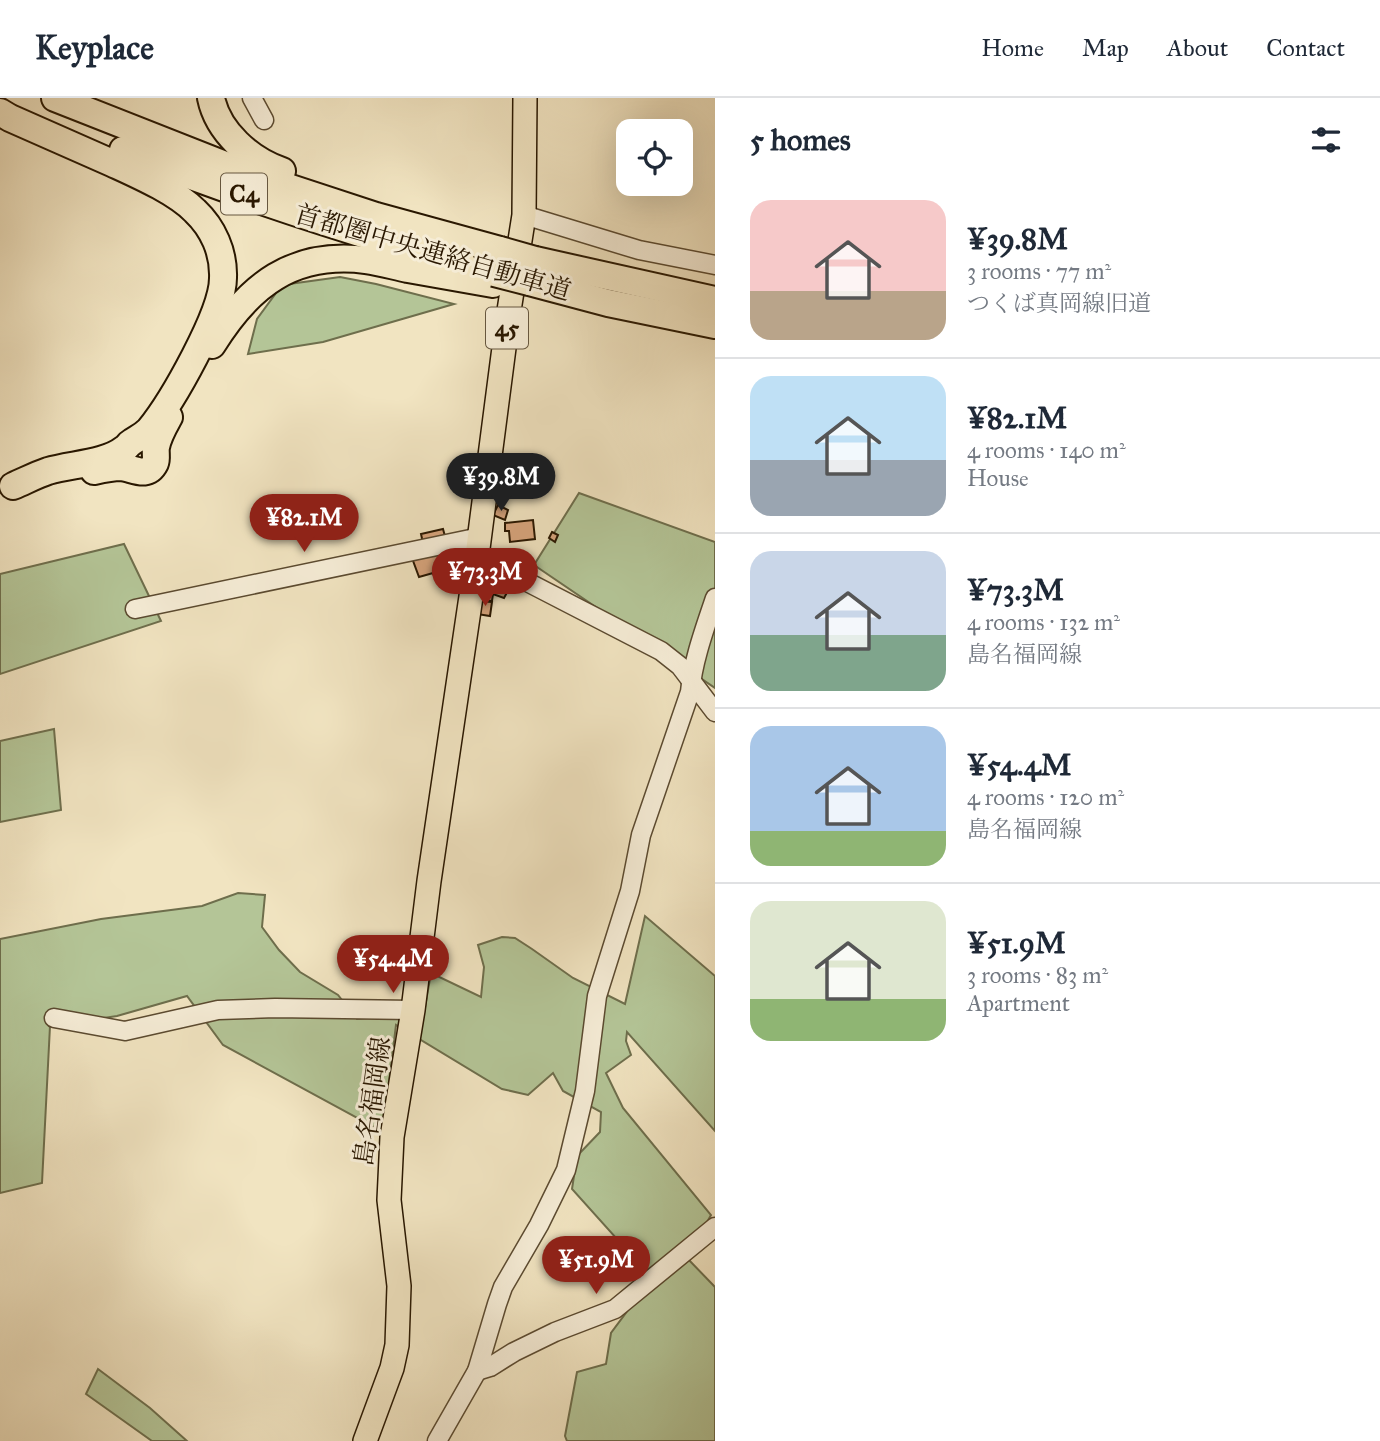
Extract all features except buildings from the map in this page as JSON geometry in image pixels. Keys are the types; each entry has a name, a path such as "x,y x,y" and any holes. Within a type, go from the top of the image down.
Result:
{"highway":[{"name":"首都圏中央連絡自動車道","path":"55,98 248,174 376,216 497,262"},
{"path":"211,98 227,133 248,153 271,168 353,196 497,262"},
{"name":"首都圏中央連絡自動車道","path":"0,101 166,167 332,225 531,271 715,300"},
{"path":"0,112 141,176 193,209 208,225 217,242 223,279 220,298 194,356 167,403 138,440 115,455 48,471 7,487"},
{"path":"7,487 110,467 129,468 139,472 150,469 156,461 162,430 219,335 257,288 290,268 310,262 341,259 497,262"},
{"name":"首都圏中央連絡自動車道","path":"531,271 608,303 715,325"}],"main road":[{"name":"45","path":"478,547 524,215 525,98"},
{"name":"島名福岡線","path":"365,1441 393,1368 397,1345 399,1286 389,1200 392,1137 413,1010 478,547"}],"street":[{"path":"251,98 264,120"},
{"path":"524,215 639,250 715,265"},
{"path":"135,609 478,547 661,651 680,666 715,712"},
{"path":"437,1441 477,1371 503,1287 539,1225 566,1170 585,1091 597,996 630,891 641,835 673,747 715,598"},
{"path":"54,1018 125,1031 218,1010 413,1010"},
{"path":"477,1371 490,1367 555,1332 615,1309 715,1227"}],"green space":[{"path":"340,277 454,304 323,342 248,354 257,319 282,285"},
{"path":"579,493 715,542 715,688 534,565"},
{"path":"124,544 161,621 0,674 0,574"},
{"path":"54,729 61,810 0,822 0,741"},
{"path":"238,893 265,895 262,927 279,950 300,972 338,995 357,1019 424,1013 431,973 481,997 484,967 478,945 502,937 515,938 573,978 625,1004 645,916 715,976 715,1131 627,1032 626,1041 631,1055 606,1073 623,1108 711,1215 687,1258 715,1287 715,1441 567,1441 565,1436 577,1372 606,1364 611,1333 652,1278 572,1189 577,1156 600,1132 601,1112 563,1091 553,1073 528,1095 502,1089 396,1025 383,1132 223,1045 187,996 117,1016 50,1026 42,1183 0,1193 0,939 101,919 202,906"},
{"path":"98,1369 150,1408 187,1441 152,1441 86,1394"}]}
